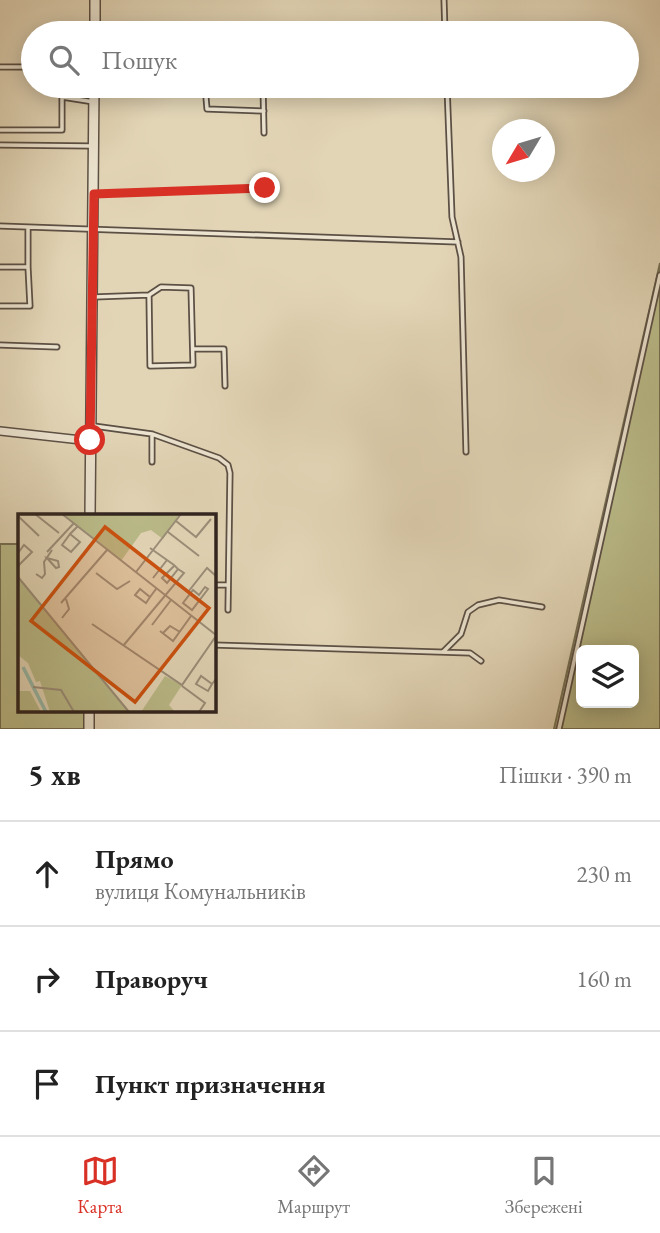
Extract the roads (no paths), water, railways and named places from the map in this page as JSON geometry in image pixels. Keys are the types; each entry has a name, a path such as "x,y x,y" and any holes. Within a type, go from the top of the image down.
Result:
{"street":[{"path":"95,0 95,21"},
{"path":"90,514 94,98"},
{"path":"0,431 90,440"}],"lane":[{"path":"444,0 445,21"},
{"path":"0,67 21,68"},
{"path":"0,130 62,130 62,98"},
{"path":"68,98 94,102"},
{"path":"206,98 207,109 264,111"},
{"path":"263,98 264,133"},
{"path":"448,98 453,217 461,257 466,452"},
{"path":"0,145 95,146"},
{"path":"94,194 265,188"},
{"path":"0,226 458,242"},
{"path":"0,306 30,306 29,227"},
{"path":"0,267 28,267"},
{"path":"559,729 660,275"},
{"path":"94,297 149,295 160,288 191,288 193,365 150,366 149,295"},
{"path":"0,345 57,346"},
{"path":"193,348 224,349 225,386"},
{"path":"92,426 152,434 219,458 228,465 228,610"},
{"path":"152,434 152,462"},
{"path":"215,585 228,585"},
{"path":"443,652 461,634 468,612 478,605 499,600 542,607"},
{"path":"215,645 470,653 481,661"}]}
